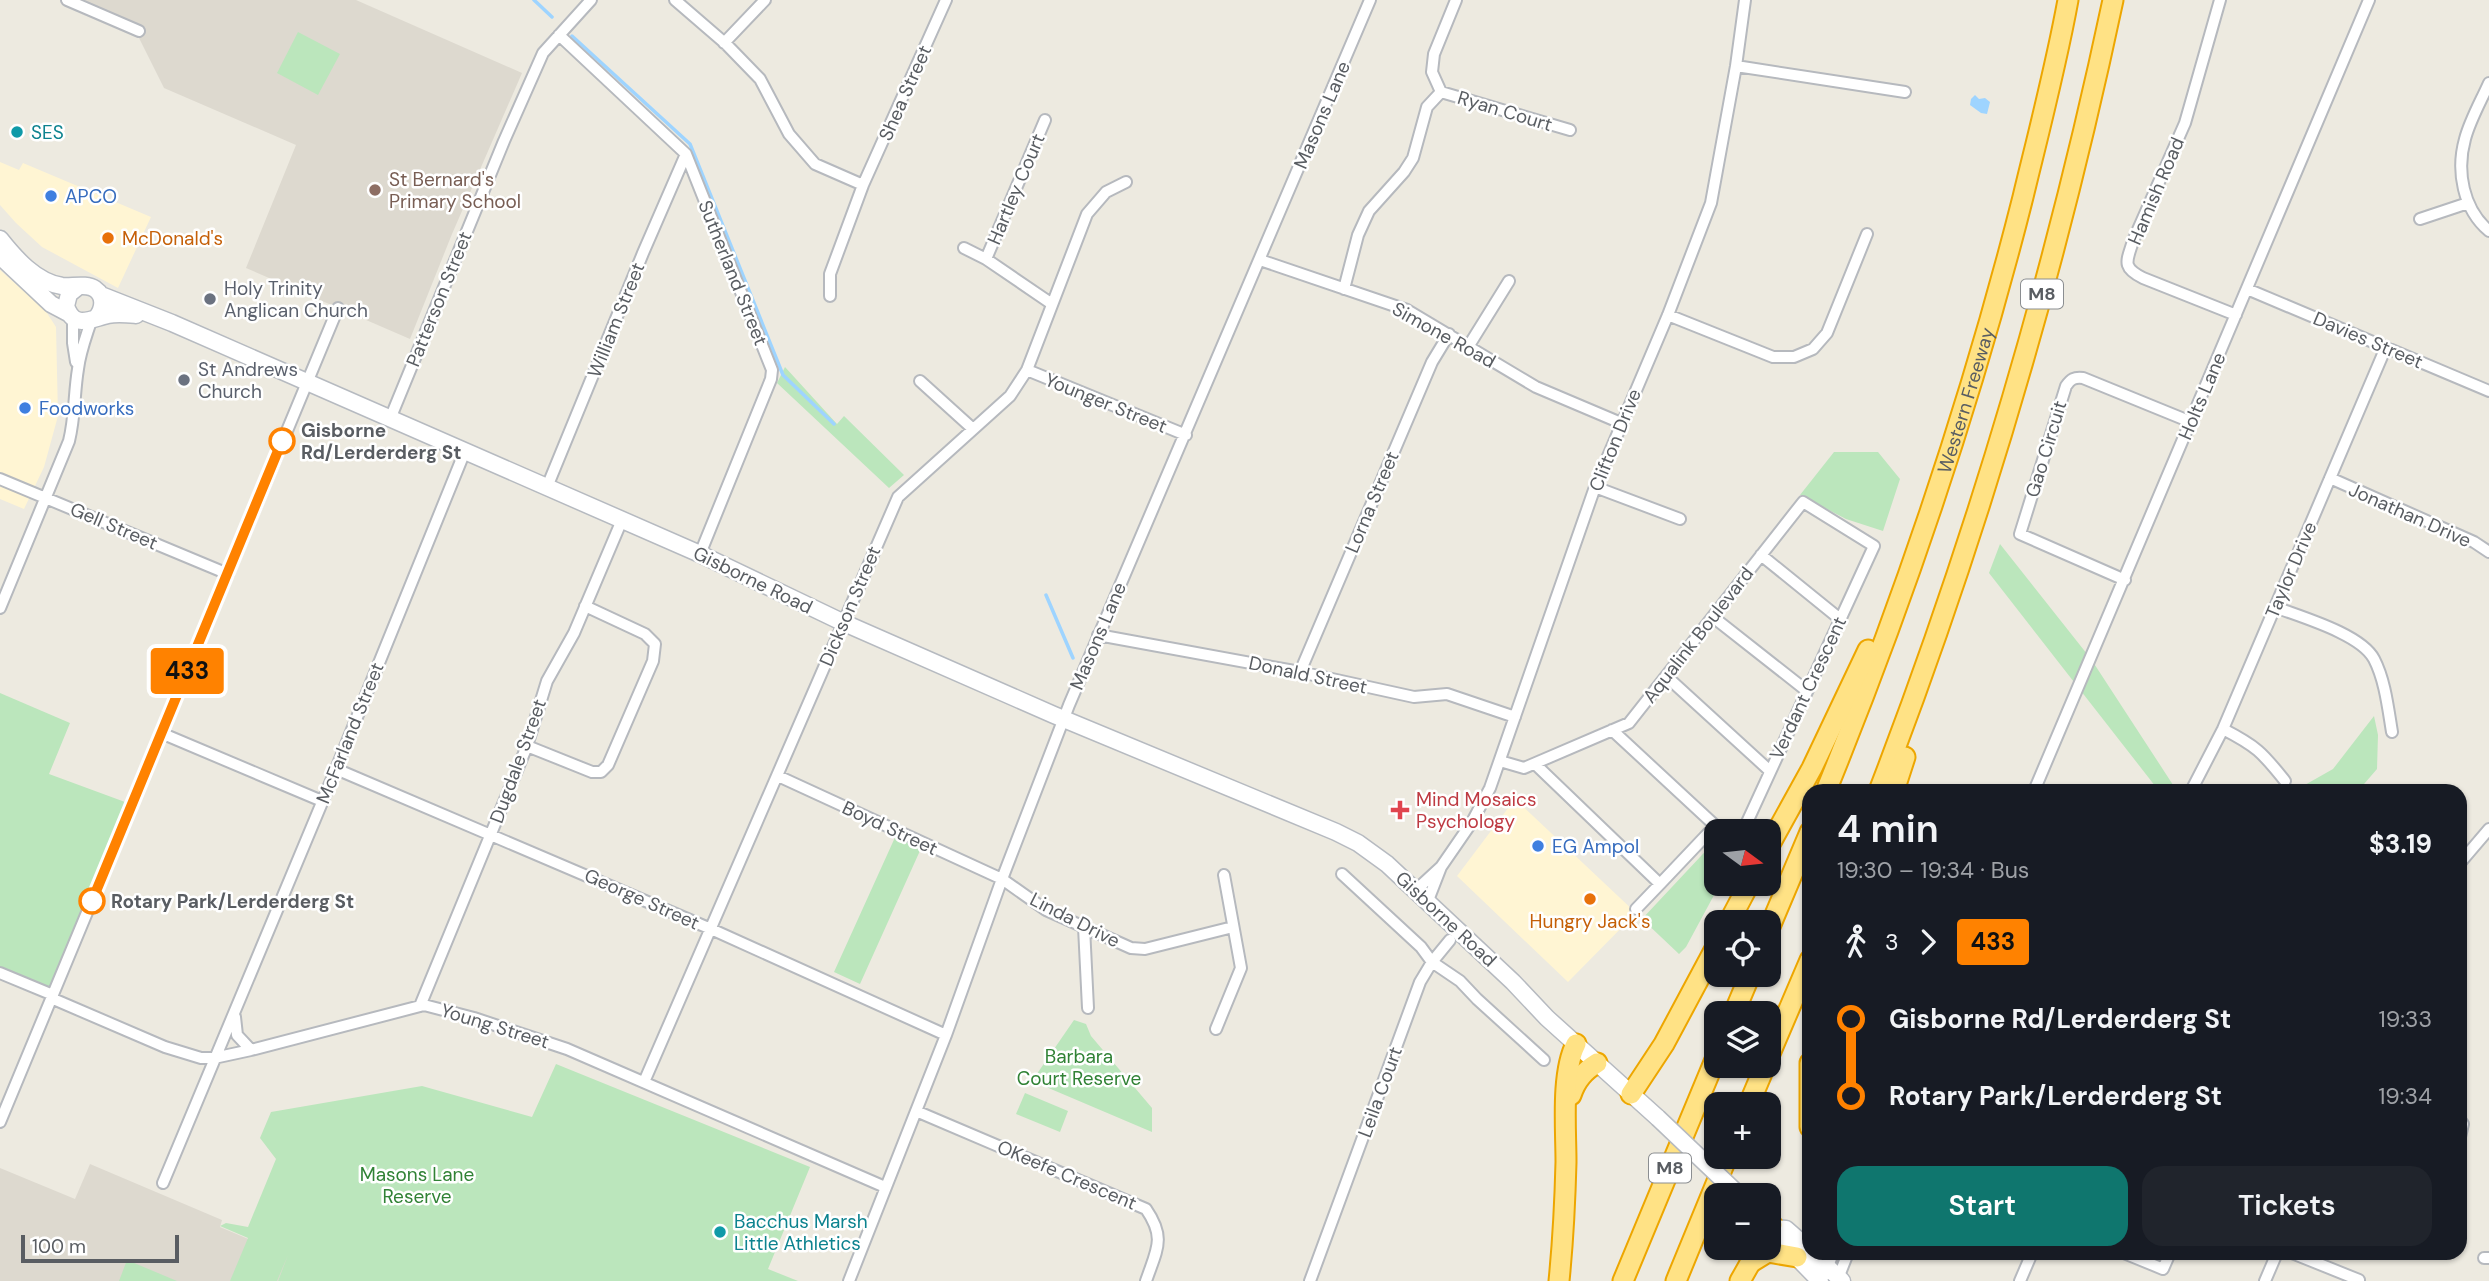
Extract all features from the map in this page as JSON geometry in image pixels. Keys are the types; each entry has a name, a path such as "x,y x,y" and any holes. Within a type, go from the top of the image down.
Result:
{"highway":[{"name":"Western Freeway","path":"1829,784 1893,618 1940,483 2003,276 2056,65 2068,0"},
{"name":"M8","path":"1882,784 1954,584 2035,321 2082,137 2113,0"},
{"path":"1803,784 1850,691 1940,483"},
{"path":"1896,784 1935,660 1954,584"},
{"path":"1782,822 1802,786"},
{"path":"1777,910 1802,851"},
{"path":"1631,1094 1664,1044 1704,969"},
{"path":"1781,1028 1802,979"},
{"path":"1559,1281 1571,1058 1577,1044"},
{"path":"1567,1113 1578,1080 1597,1063"},
{"name":"M8","path":"1623,1281 1707,1078"},
{"name":"M8","path":"1676,1281 1722,1169"},
{"path":"1781,1253 1802,1254"},
{"path":"1741,1281 1752,1260"}],"main road":[{"path":"0,239 25,266 43,279 61,286 92,287 101,295 102,307 93,320 84,322 51,304 0,256"},
{"path":"71,315 66,306 69,294 79,286"},
{"name":"Gisborne Road","path":"101,295 172,323 701,554 842,622 1063,719 1336,832 1417,901 1507,989 1547,1017 1726,1183"},
{"name":"Gisborne Road","path":"93,320 123,313 172,323"},
{"path":"1781,1239 1802,1252"},
{"path":"1813,1260 1832,1275"}],"street":[{"path":"67,0 139,31"},
{"name":"Patterson Street","path":"390,419 543,52 591,0"},
{"path":"675,0 760,79 789,134 815,164 863,185"},
{"path":"724,43 765,0"},
{"name":"Shea Street","path":"830,296 830,274 863,185 946,0"},
{"name":"Masons Lane","path":"849,1281 946,1035 1063,719 1370,0"},
{"name":"Ryan Court","path":"1456,0 1434,54 1432,72 1441,92 1570,130"},
{"name":"Clifton Drive","path":"1441,867 1472,822 1490,788 1595,487 1668,314 1711,203 1745,0"},
{"name":"Hamish Road","path":"2220,0 2189,111 2133,241 2127,263 2129,270 2143,278 2236,315"},
{"name":"Holts Lane","path":"2037,784 2369,0"},
{"name":"Sutherland Street","path":"559,35 686,154 772,370 771,379 701,554"},
{"path":"1736,66 1905,92"},
{"path":"2489,83 2465,139 2461,171 2468,204 2489,231"},
{"name":"Ryan Court","path":"1344,289 1357,235 1369,211 1413,158 1427,107 1441,92"},
{"name":"Hartley Court","path":"986,259 1045,120"},
{"name":"William Street","path":"547,487 686,154"},
{"name":"Dickson Street","path":"644,1082 898,497 1010,396 1027,370 1087,214 1106,192 1126,182"},
{"path":"2420,219 2468,204"},
{"path":"1668,314 1773,357 1794,357 1813,349 1827,333 1867,234"},
{"name":"Hartley Court","path":"964,248 986,259 1052,304"},
{"name":"Simone Road","path":"1260,260 1407,310 1536,387 1621,423"},
{"path":"1468,347 1509,281"},
{"name":"Davies Street","path":"2247,289 2489,391"},
{"path":"0,1122 338,308"},
{"path":"71,315 77,371"},
{"path":"0,608 69,441 74,421 77,371 82,347 93,320"},
{"name":"Lorna Street","path":"1300,672 1432,362 1449,334"},
{"name":"Taylor Drive","path":"2195,784 2222,729 2386,347"},
{"name":"Younger Street","path":"1027,370 1186,435"},
{"name":"Gao Circuit","path":"2125,580 2020,534 2066,386 2070,380 2083,378 2191,422"},
{"path":"920,382 973,429"},
{"name":"McFarland Street","path":"163,1182 336,769 465,451"},
{"name":"Jonathan Drive","path":"2330,478 2474,542 2489,552"},
{"name":"Gell Street","path":"0,479 228,573"},
{"path":"1595,487 1680,519"},
{"name":"Aqualink Boulevard","path":"1500,761 1524,768 1629,723 1803,502 1874,546"},
{"name":"Dugdale Street","path":"420,1006 527,746 547,681 574,633 622,520"},
{"name":"Verdant Crescent","path":"1748,819 1874,546"},
{"path":"1761,555 1840,619"},
{"path":"527,746 592,772 601,772 608,765 653,661 655,644 645,634 585,606"},
{"path":"2275,607 2351,638 2365,648 2373,658 2381,677 2392,732"},
{"path":"1713,617 1807,691"},
{"name":"Donald Street","path":"1098,635 1300,672 1414,697 1447,694 1515,717"},
{"path":"1666,676 1770,771"},
{"path":"2222,729 2252,744 2264,754 2285,781"},
{"path":"1612,730 1707,819"},
{"path":"162,733 322,801"},
{"path":"1535,764 1660,884"},
{"name":"George Street","path":"336,769 712,929 946,1035"},
{"name":"Boyd Street","path":"778,776 1002,879"},
{"path":"2467,855 2489,830"},
{"path":"1636,909 1704,842"},
{"path":"1417,901 1441,867"},
{"path":"1417,901 1441,867"},
{"path":"1216,1029 1241,968 1224,874"},
{"path":"1342,874 1421,947 1432,962 1460,981 1544,1060"},
{"name":"Linda Drive","path":"1002,879 1046,910 1131,948 1145,949 1233,928"},
{"path":"1084,927 1088,1008"},
{"name":"Leila Court","path":"1310,1281 1420,982 1432,962 1454,936"},
{"name":"Young Street","path":"0,973 165,1047 201,1058 251,1050 424,1005 520,1032 566,1049 885,1187"},
{"path":"234,1014 237,1035 251,1050"},
{"name":"OKeefe Crescent","path":"916,1111 1146,1209 1157,1226 1158,1244 1146,1281"},
{"path":"1832,1275 1843,1260"},
{"path":"2020,1281 2029,1260"},
{"path":"2141,1260 2163,1269 2167,1260"},
{"path":"2265,1281 2274,1260"},
{"path":"2309,1260 2359,1280"}],"shaded area":[{"name":"St Bernard's Primary School","path":"83,0 356,0 522,73 410,339 246,268 296,145 164,88 139,38 142,30"},
{"path":"0,162 19,170 23,163 151,217 118,288 42,247 16,223 0,205"},
{"path":"0,270 45,310 56,327 58,416 44,467 24,509 0,499"},
{"path":"1515,799 1636,913 1568,982 1457,876"},
{"path":"90,1164 222,1220 220,1227 289,1256 278,1281 0,1281 0,1168 75,1199"}],"green space":[{"path":"298,32 340,54 318,95 277,73"},
{"path":"785,367 837,424 844,416 904,475 889,488 777,383"},
{"path":"1834,452 1878,452 1900,479 1883,531 1846,519 1800,495"},
{"path":"2000,544 2091,659 2172,784 2154,784 1989,573"},
{"path":"0,693 70,723 49,774 125,802 51,992 0,972"},
{"path":"2374,716 2378,735 2377,769 2364,784 2307,784 2333,769"},
{"path":"897,833 923,844 860,984 834,972"},
{"path":"1704,853 1704,896 1714,896 1686,947 1679,954 1642,919"},
{"name":"Barbara Court Reserve","path":"1074,1020 1086,1024 1091,1036 1152,1108 1152,1132 1032,1081"},
{"name":"Masons Lane Reserve","path":"556,1064 810,1167 768,1269 798,1281 278,1281 288,1255 277,1281 230,1281 248,1238 220,1226 226,1223 248,1227 276,1159 260,1138 271,1112 422,1086 532,1117"},
{"path":"1025,1093 1068,1111 1060,1132 1016,1114"},
{"path":"127,1260 177,1281 119,1281"}],"water":[{"path":"1975,95 1990,102 1987,114 1970,105"}],"waterway":[{"path":"534,0 552,17"},
{"path":"572,36 690,144 783,375 834,424"},
{"path":"1046,595 1073,658"}],"bus line":[{"name":"433","path":"92,901 282,441"}],"place":[{"name":"SES","path":"17,132"},
{"name":"St Bernard's Primary School","path":"375,190"},
{"name":"APCO","path":"51,196"},
{"name":"McDonald's","path":"108,238"},
{"name":"Holy Trinity Anglican Church","path":"210,299"},
{"name":"St Andrews Church","path":"184,380"},
{"name":"Foodworks","path":"25,408"},
{"name":"Gisborne Rd/Lerderderg St","path":"282,441"},
{"name":"Mind Mosaics Psychology","path":"1400,810"},
{"name":"EG Ampol","path":"1538,846"},
{"name":"Hungry Jack's","path":"1590,899"},
{"name":"Rotary Park/Lerderderg St","path":"92,901"},
{"name":"Bacchus Marsh Little Athletics","path":"720,1232"}]}
